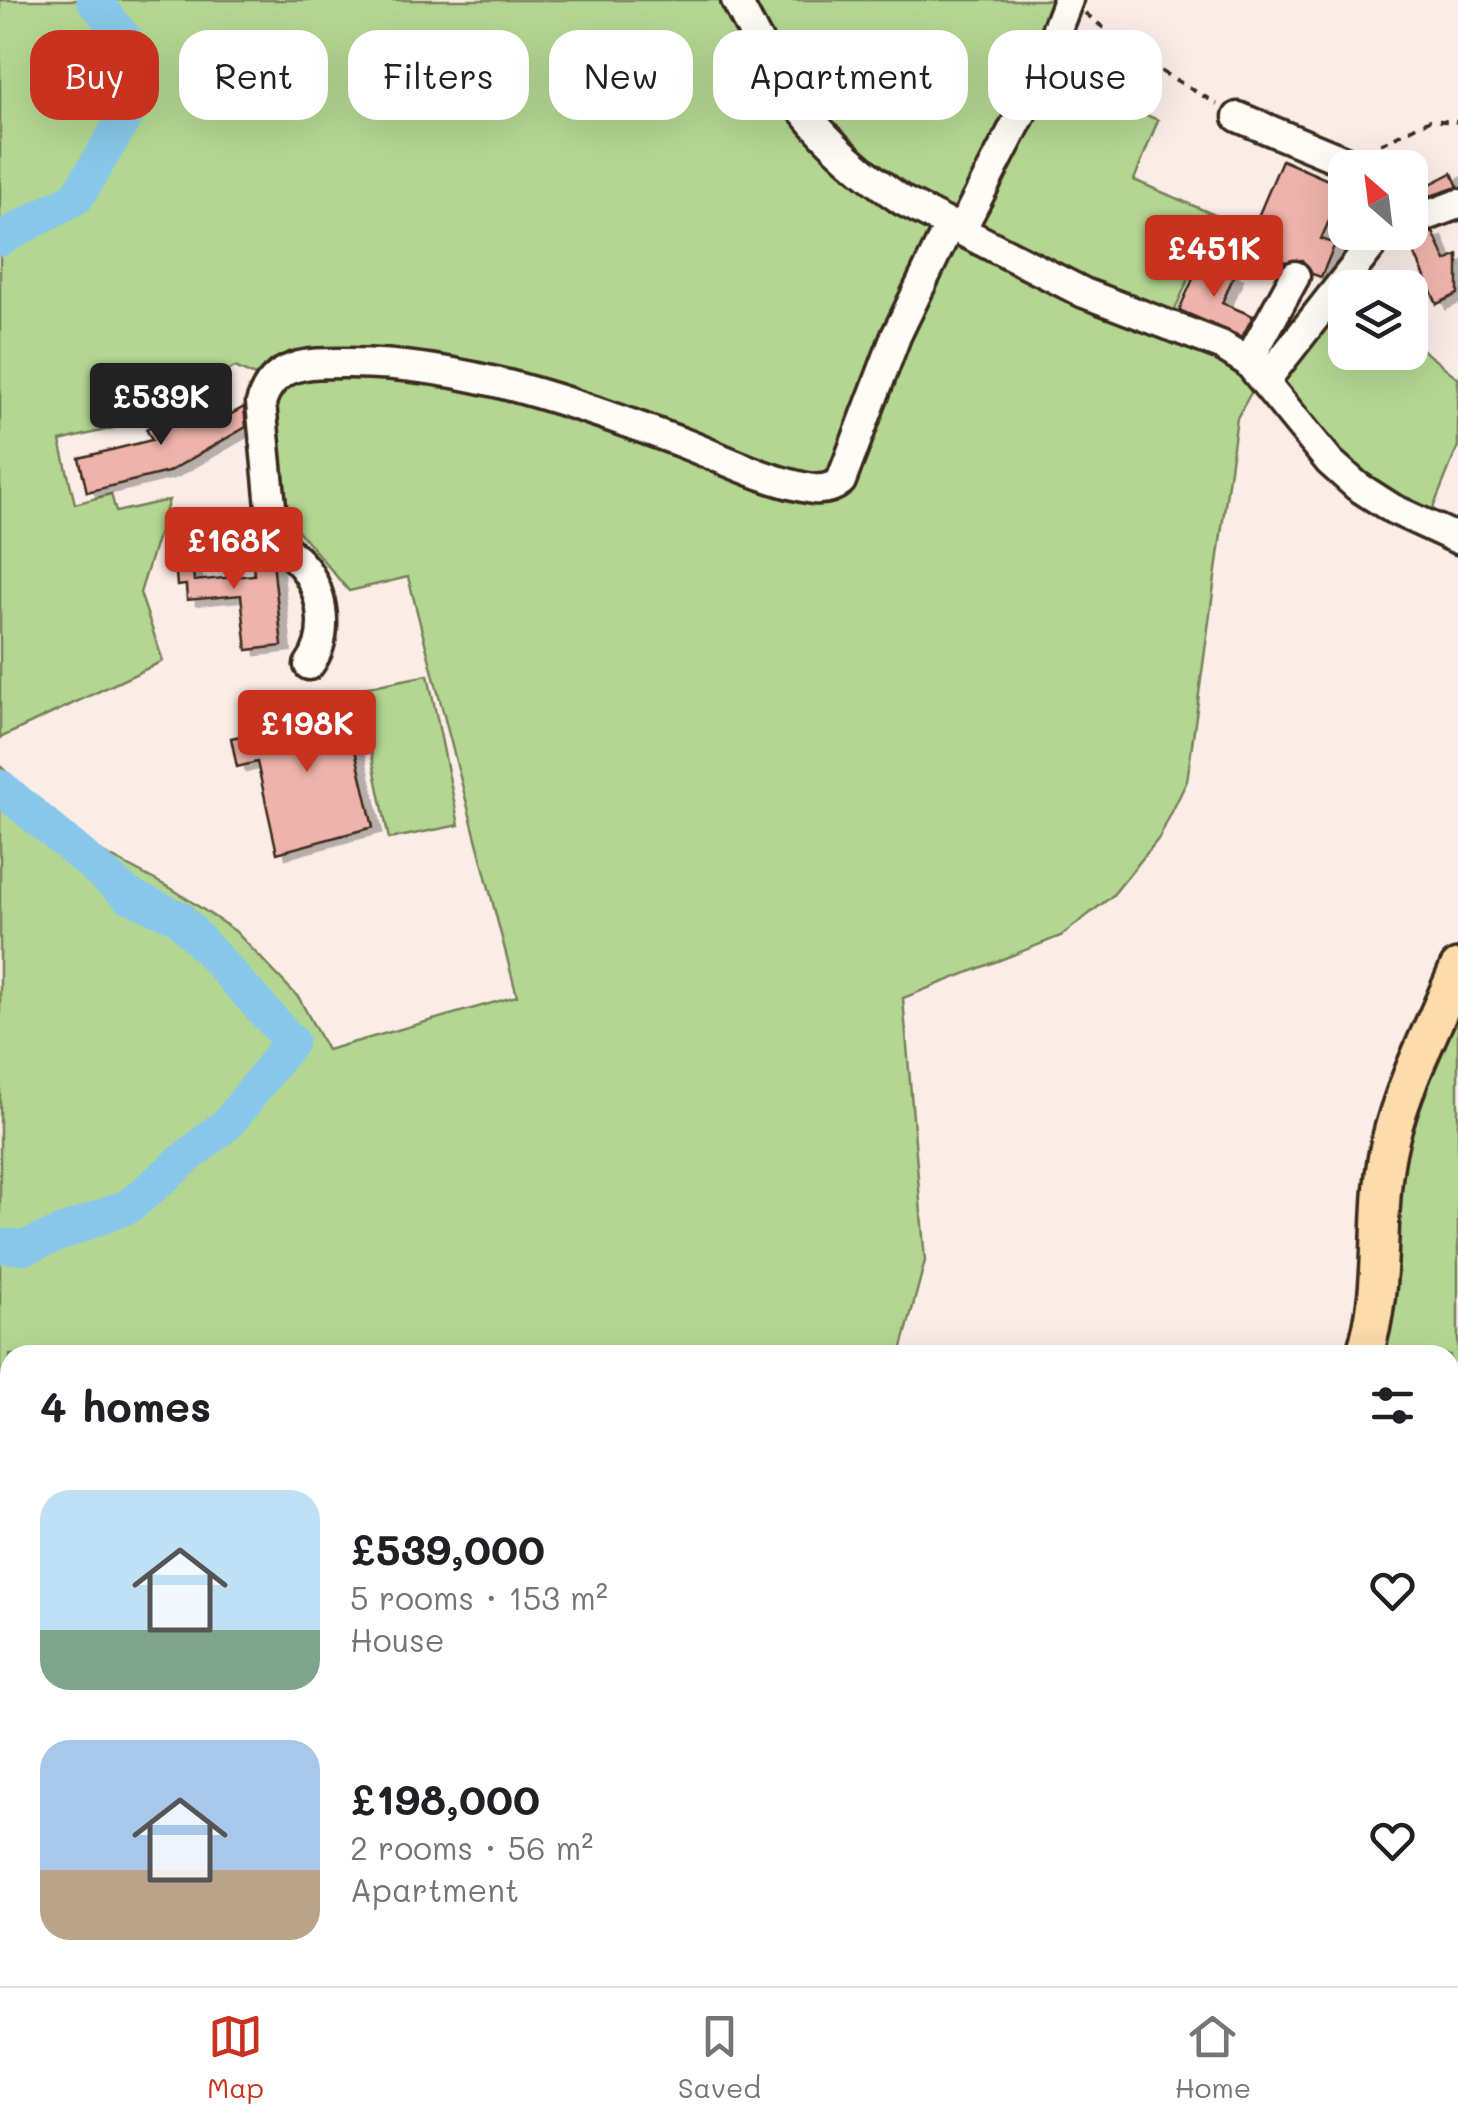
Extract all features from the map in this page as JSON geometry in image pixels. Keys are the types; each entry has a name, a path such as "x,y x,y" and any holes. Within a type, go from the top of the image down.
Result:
{"main road":[{"path":"1366,1345 1378,1294 1390,1141 1458,968"}],"street":[{"path":"736,0 766,59 808,120 876,182 903,201 1084,293 1221,346 1257,371 1330,462 1357,486 1393,509 1458,538"},
{"path":"309,666 320,651 324,634 316,594 309,574 274,538 261,403 266,386 276,376 314,363 400,365 462,374 622,421 779,479 814,489 834,487 841,481 896,336 1032,91 1074,5"},
{"path":"1238,117 1328,156"},
{"path":"1428,215 1458,204"},
{"path":"1257,371 1365,250"},
{"path":"1257,371 1295,276"},
{"path":"219,546 274,538"}],"path":[{"path":"1074,5 1147,63 1238,117"},
{"path":"1373,150 1430,120 1458,122"}],"green space":[{"path":"0,0 723,0 738,30 713,30 713,120 796,120 833,161 937,227 831,474 818,480 571,394 272,365 257,377 235,367 138,422 60,441 75,504 111,494 116,512 169,500 140,593 163,661 0,738"},
{"path":"747,0 1060,0 1048,30 988,30 988,120 1005,120 959,206 947,210 925,205 819,120 968,120 968,30 765,30"},
{"path":"1025,120 1158,120 1134,180 1217,216 1172,316 1100,292 984,228 979,211"},
{"path":"966,243 1212,353 1235,369 1253,389 1237,418 1187,781 1159,838 1112,896 1061,936 903,998 925,1261 903,1345 0,1345 0,766 90,846 174,890 235,931 299,998 327,1050 517,996 408,577 349,591 280,509 272,408 278,387 296,377 414,375 496,393 829,502 852,491 881,396 953,247"},
{"path":"1328,316 1328,370 1428,370 1428,354 1458,378 1458,446 1431,513 1355,473 1277,377"},
{"path":"428,675 459,825 389,839 358,689"},
{"path":"1458,1003 1458,1345 1378,1345 1404,1153 1428,1074"}],"building":[{"path":"1282,160 1328,180 1328,223 1321,239 1328,242 1328,250 1332,250 1321,277 1312,274 1302,260 1285,262 1246,245"},
{"path":"1452,173 1458,187 1428,197 1428,185"},
{"path":"1433,232 1446,261 1458,255 1458,294 1437,304 1428,284 1428,270 1422,270 1413,250 1428,250 1428,233"},
{"path":"1201,261 1234,275 1222,303 1253,316 1242,337 1179,310"},
{"path":"197,400 212,425 244,407 246,427 168,472 87,492 79,458 152,440 146,429"},
{"path":"188,520 194,581 254,575 253,562 273,561 282,646 247,650 241,595 187,600 186,585 177,586 172,521"},
{"path":"289,694 295,719 345,707 373,827 277,853 257,762 237,767 231,738 250,734 249,727 277,721 272,698"}],"waterway":[{"path":"0,239 77,197 138,95 138,56 94,0"},
{"path":"0,787 128,895 179,918 291,1041 230,1121 129,1206 26,1247 0,1246"}]}
